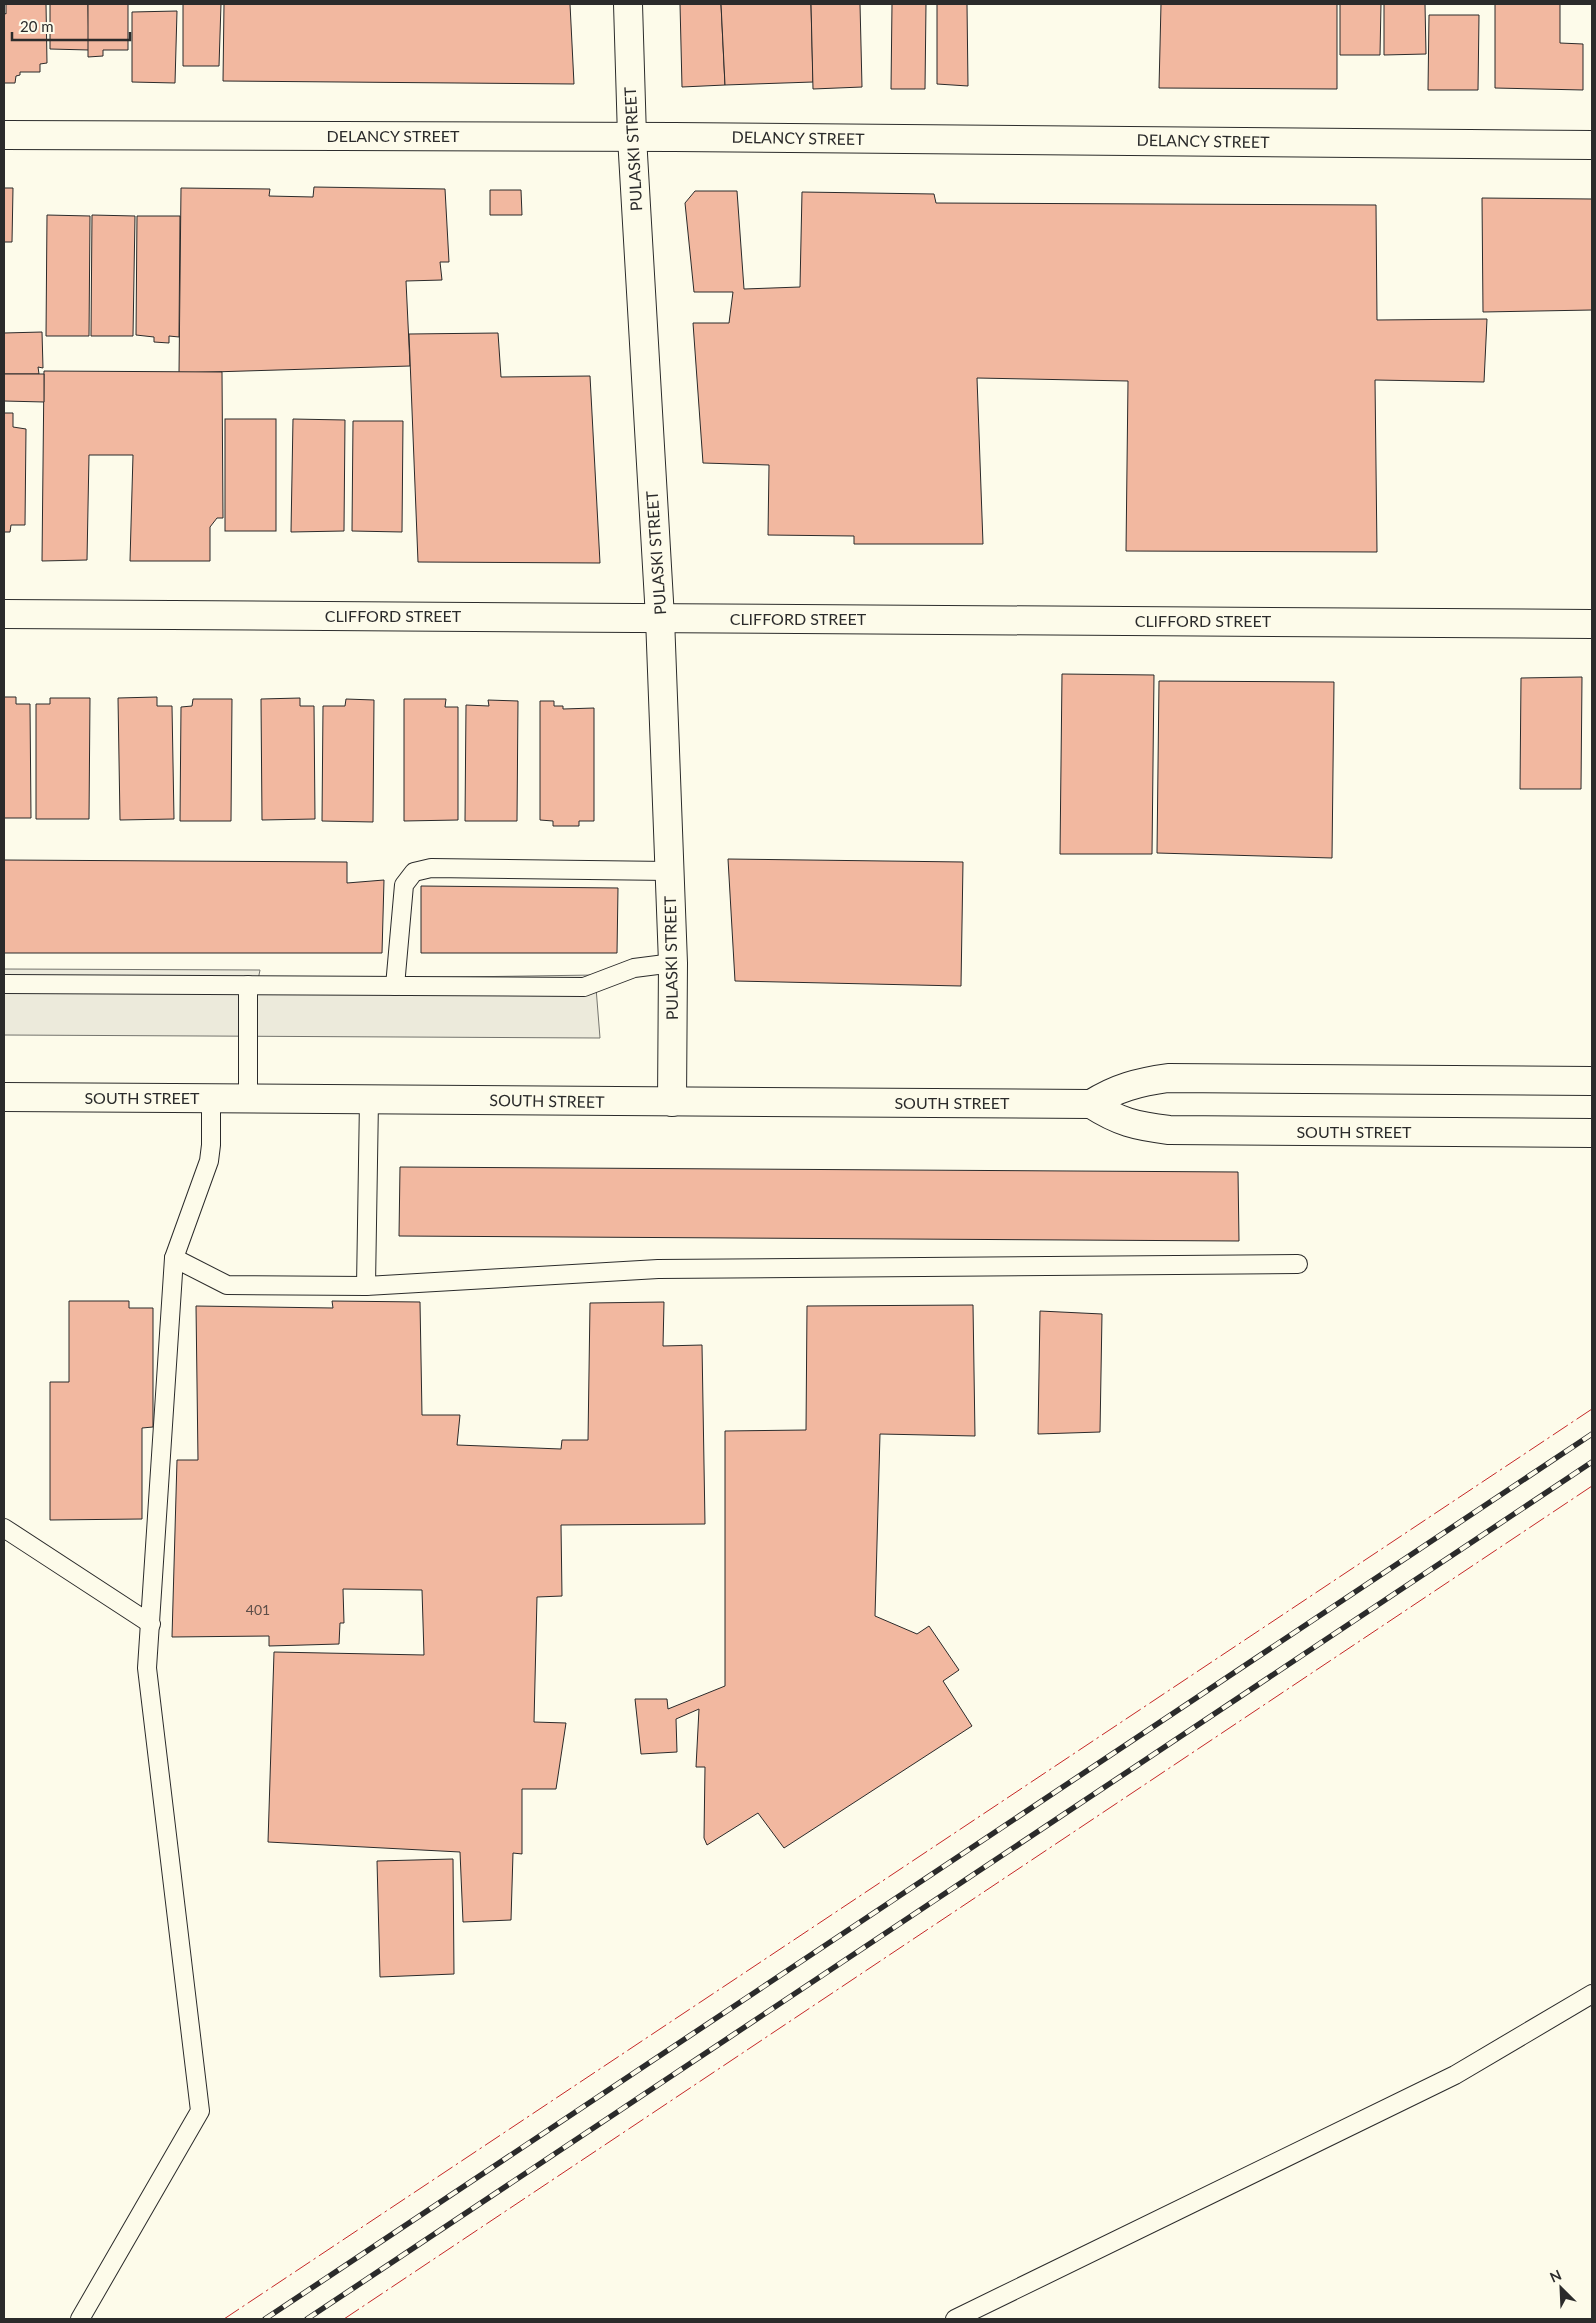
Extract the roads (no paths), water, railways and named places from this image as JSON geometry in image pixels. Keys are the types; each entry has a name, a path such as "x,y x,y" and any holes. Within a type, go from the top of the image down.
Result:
{"street":[{"name":"PULASKI STREET","path":"628,4 632,137 660,618 673,963 672,1102"},
{"name":"DELANCY STREET","path":"4,135 632,137 1592,145"},
{"name":"CLIFFORD STREET","path":"4,614 1592,624"},
{"path":"1091,1104 1112,1091 1138,1082 1168,1078 1592,1081"},
{"name":"SOUTH STREET","path":"4,1098 1091,1104 1114,1118 1140,1127 1169,1130 1592,1133"}],"lane":[{"path":"395,986 404,885 414,872 431,868 669,871"},
{"path":"4,984 584,987 634,968 673,963"},
{"path":"248,985 248,1099"},
{"path":"80,2319 200,2111 147,1668 174,1258 209,1161 211,1146 211,1099"},
{"path":"366,1286 368,1100"},
{"path":"174,1258 226,1285 366,1286 658,1269 1298,1264"},
{"path":"4,1528 151,1624"},
{"path":"955,2319 1455,2075 1592,1994"}],"railway":[{"path":"265,2319 1592,1434"},
{"path":"307,2319 1592,1462"}]}
